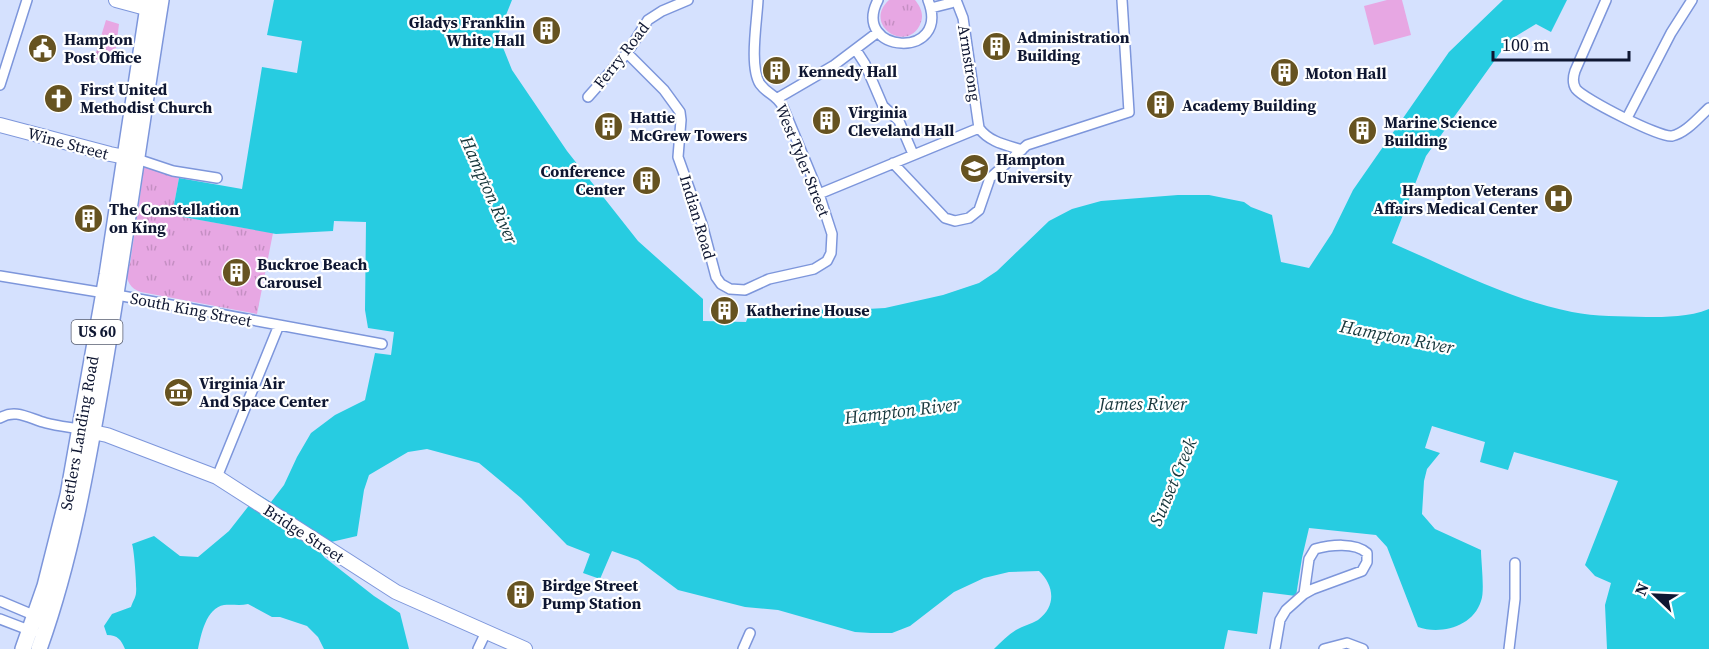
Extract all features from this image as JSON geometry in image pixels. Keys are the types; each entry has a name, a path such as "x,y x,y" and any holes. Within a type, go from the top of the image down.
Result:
{"main road":[{"name":"Settlers Landing Road","path":"23,649 38,639 42,618 74,533 86,430 110,294 154,5"}],"street":[{"path":"0,85 27,0"},
{"path":"116,0 154,5"},
{"name":"Ferry Road","path":"588,97 627,53 651,17 688,0"},
{"name":"West Tyler Street","path":"758,0 756,75 765,90 778,98 819,194 832,234 829,258"},
{"path":"878,0 873,12 878,32 885,39 904,45 923,36 929,28 932,18 929,4"},
{"name":"Armstrong","path":"929,4 951,3 955,0 963,18 980,128"},
{"path":"893,163 945,218 955,221 969,218 979,210 990,178 1027,146 1129,112 1122,0"},
{"path":"1606,0 1574,75 1575,88 1588,98 1658,134 1668,136 1686,129 1709,108"},
{"path":"1627,118 1671,33 1692,0"},
{"path":"778,98 856,50 878,32"},
{"path":"856,50 865,64 883,106 899,121 914,154"},
{"name":"Indian Road","path":"627,53 664,90 680,112 678,157 702,224 716,277 721,284 733,290 745,290 769,279 814,269 829,258"},
{"name":"Wine Street","path":"0,125 131,158"},
{"path":"819,194 980,128 993,141 1022,150"},
{"path":"131,158 173,171 217,178"},
{"name":"South King Street","path":"0,276 382,344"},
{"path":"217,477 279,325"},
{"path":"0,418 9,414 23,415 47,424 86,430"},
{"name":"Bridge Street","path":"86,430 217,477 396,592 525,649"},
{"path":"1275,649 1281,617 1304,594 1362,571 1367,562 1367,553 1361,548 1351,546 1315,549 1309,559 1304,594"},
{"path":"1509,649 1515,599 1515,563"},
{"path":"0,601 42,618"},
{"path":"0,619 38,639"},
{"path":"478,649 486,632"},
{"path":"743,649 750,633"},
{"path":"1324,649 1347,643 1363,649"}],"green space":[{"path":"889,0 915,0 922,16 915,32 907,36 899,36 890,33 884,27 881,19 882,10"},
{"path":"1387,0 1402,0 1411,35 1374,45 1364,6"},
{"path":"106,20 119,24 114,64 94,59"},
{"path":"145,167 179,178 172,215 273,233 257,314 141,292 131,285 127,267 130,264 143,176 140,173"}],"water":[{"name":"James River","path":"274,0 512,0 498,35 512,70 567,151 638,241 703,299 703,321 746,322 750,311 885,308 943,295 979,283 997,271 1049,221 1072,209 1101,201 1209,195 1244,202 1272,215 1281,262 1309,268 1332,233 1353,190 1449,52 1503,0 1567,0 1551,32 1536,24 1513,38 1500,53 1426,156 1392,243 1526,300 1572,312 1599,316 1662,317 1686,315 1709,309 1709,649 1607,649 1605,605 1611,583 1595,576 1585,565 1618,481 1514,452 1508,470 1480,462 1485,442 1432,426 1425,448 1440,453 1427,469 1422,514 1435,529 1481,550 1483,584 1482,597 1477,610 1463,623 1445,629 1418,627 1387,547 1376,535 1309,528 1296,596 1263,592 1257,634 1228,630 1224,649 994,649 1016,630 1038,620 1048,608 1051,602 1050,589 1039,571 1009,572 984,578 954,592 910,626 892,633 855,632 778,610 745,607 678,590 638,560 612,551 600,579 583,573 590,554 567,545 521,498 479,463 427,449 408,452 369,475 364,490 357,536 331,542 321,549 324,557 400,613 409,649 324,649 318,637 307,626 280,617 272,617 248,604 224,605 213,611 205,623 198,649 125,649 119,639 107,635 104,626 112,614 131,607 135,596 136,576 132,544 154,536 180,556 198,557 229,531 258,494 271,502 284,485 311,433 335,415 365,400 375,353 391,355 394,332 368,328 365,310 366,222 334,221 333,231 276,234 172,215 179,178 242,189 262,67 297,73 302,41 267,35"}],"place":[{"name":"Gladys Franklin White Hall","path":"546,31"},
{"name":"Administration Building","path":"996,46"},
{"name":"Hampton Post Office","path":"43,48"},
{"name":"Kennedy Hall","path":"777,71"},
{"name":"Moton Hall","path":"1284,73"},
{"name":"First United Methodist Church","path":"59,98"},
{"name":"Academy Building","path":"1161,105"},
{"name":"Virginia Cleveland Hall","path":"827,121"},
{"name":"Hattie McGrew Towers","path":"609,126"},
{"name":"Marine Science Building","path":"1363,131"},
{"name":"Hampton University","path":"975,168"},
{"name":"Conference Center","path":"646,180"},
{"name":"Hampton Veterans Affairs Medical Center","path":"1559,199"},
{"name":"The Constellation on King","path":"88,218"},
{"name":"Buckroe Beach Carousel","path":"236,273"},
{"name":"Katherine House","path":"725,310"},
{"name":"Virginia Air And Space Center","path":"178,392"},
{"name":"Birdge Street Pump Station","path":"521,594"}],"water label":[{"name":"Hampton River","path":"489,190"},
{"name":"Hampton River","path":"1397,337"},
{"name":"Hampton River","path":"902,411"},
{"name":"Sunset Creek","path":"1173,482"}]}
